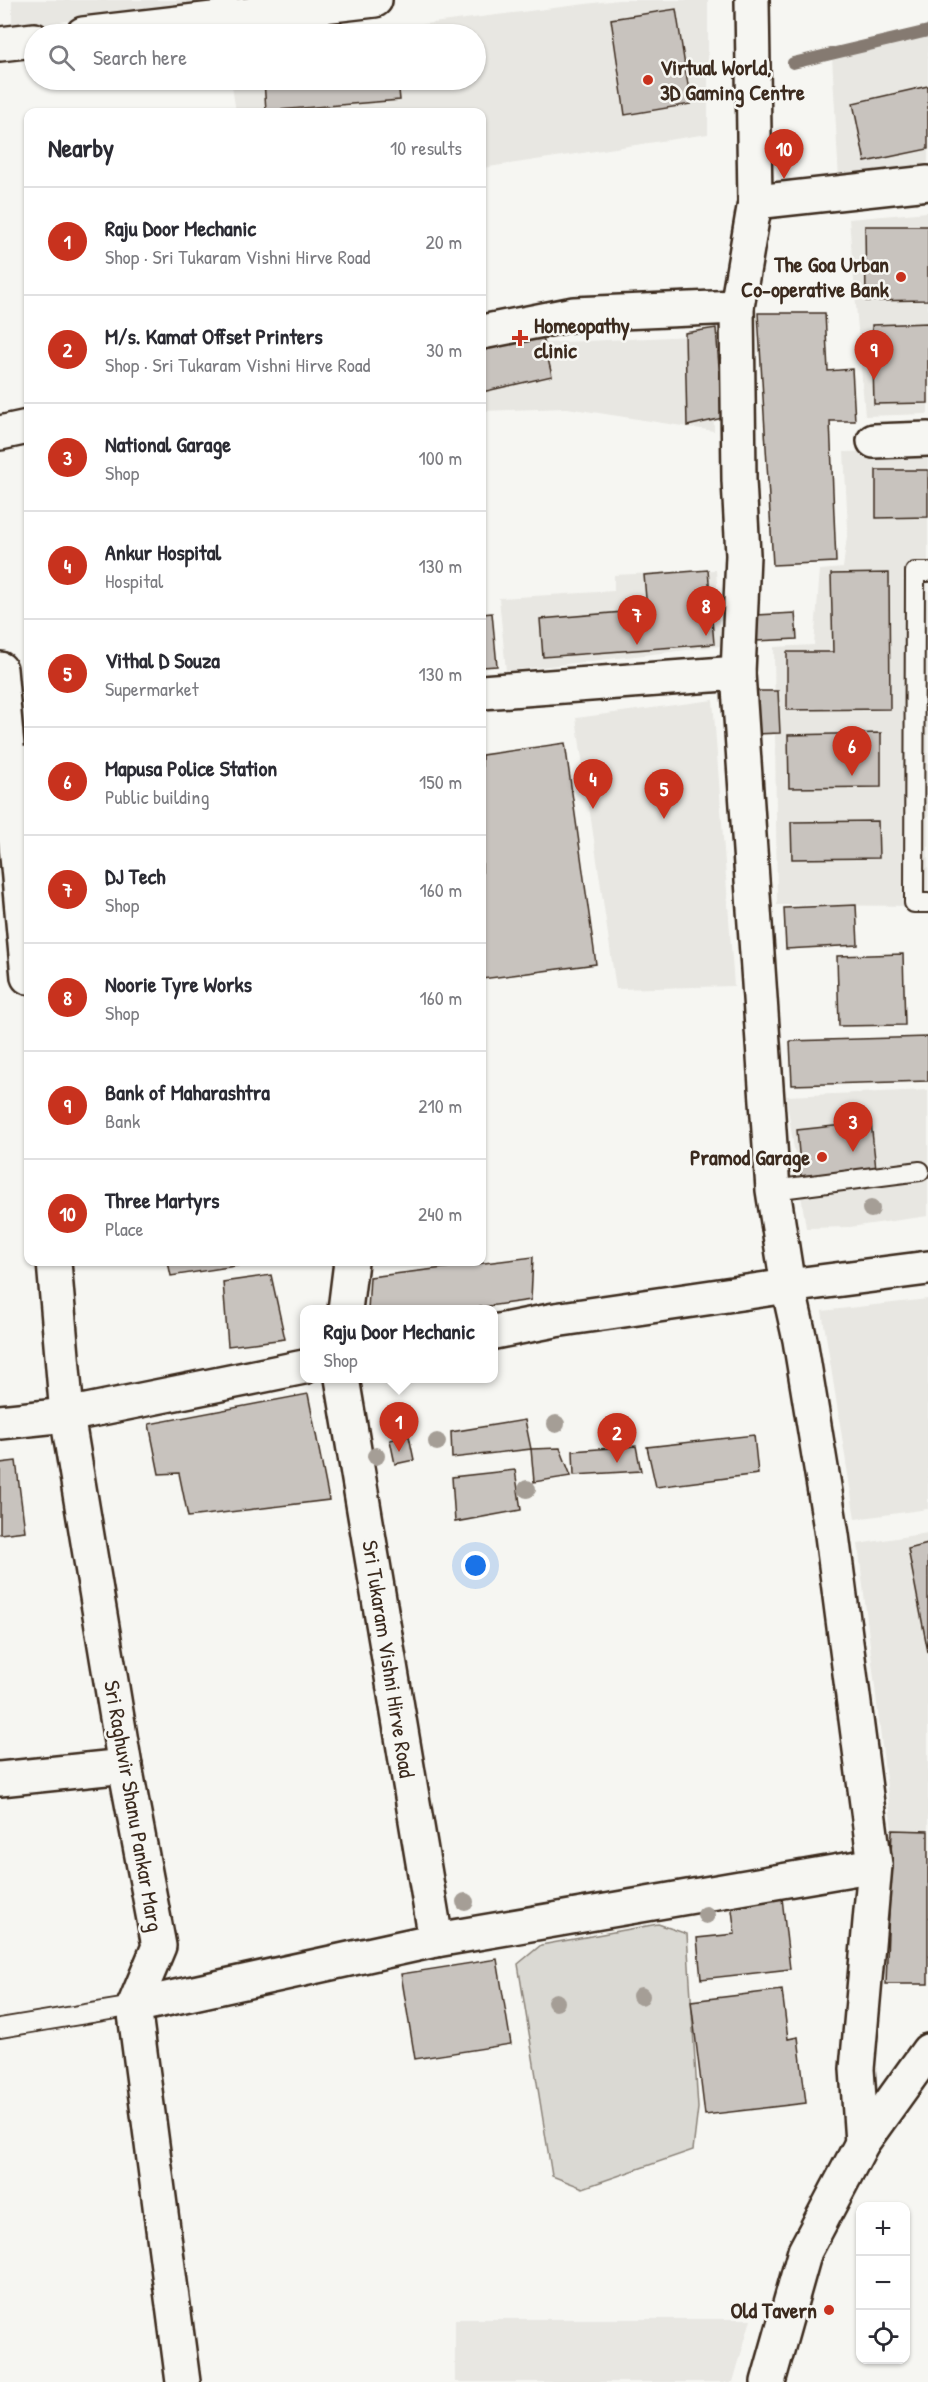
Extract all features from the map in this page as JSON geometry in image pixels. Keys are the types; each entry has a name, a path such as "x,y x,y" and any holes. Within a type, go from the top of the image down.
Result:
{"street":[{"path":"169,24 375,0"},
{"path":"752,0 755,202 737,307 739,480 743,555 738,674 773,1190 832,1535 874,1865 857,2069 862,2143"},
{"path":"0,44 24,41"},
{"path":"755,202 928,183"},
{"path":"486,331 574,314 737,307"},
{"path":"0,433 24,428"},
{"path":"874,441 928,439"},
{"path":"0,669 13,767 24,920"},
{"path":"486,692 738,674"},
{"name":"Sri Raghuvir Shanu Pankar Marg","path":"54,1266 67,1416 125,1766 159,1946 134,2006"},
{"path":"346,1305 350,1266"},
{"path":"498,1331 555,1320 928,1268"},
{"path":"0,1422 67,1416 300,1368"},
{"name":"Sri Tukaram Vishni Hirve Road","path":"343,1383 436,1940"},
{"path":"0,1779 125,1766"},
{"path":"183,2382 134,2006 436,1940 874,1865"},
{"path":"768,2382 806,2251 862,2143 928,2051"}],"lane":[{"path":"928,572 915,572 914,903 928,903"},
{"path":"773,1190 920,1171"},
{"path":"0,2028 134,2006"}],"shaded area":[{"path":"12,0 209,0 46,24 24,24 24,27 12,29"},
{"path":"618,0 708,0 708,134 486,167 486,108 235,108 233,90 486,90 486,24 425,24"},
{"path":"928,35 928,163 839,180 832,57"},
{"path":"928,212 928,414 865,416 849,219"},
{"path":"712,335 714,431 567,408 486,411 486,349 501,345"},
{"path":"928,450 928,906 777,905 774,647 814,645 820,570 843,568 848,528 844,452"},
{"path":"716,570 721,646 506,671 499,598 614,591 614,575"},
{"path":"713,700 734,986 616,989 576,718"},
{"path":"928,1090 928,1216 850,1227 806,1228 786,1096"},
{"path":"928,1299 928,1509 855,1519 822,1311"},
{"path":"928,1533 928,1831 892,1830 858,1544"},
{"path":"658,1924 687,1934 698,2108 693,2150 583,2188 552,2176 518,1964 541,1945"},
{"path":"455,2319 751,2319 733,2382 455,2382"}],"building":[{"path":"676,9 691,104 625,115 611,19"},
{"path":"928,86 928,149 865,162 853,103"},
{"path":"265,90 399,90 400,100 303,108 266,108"},
{"path":"865,226 928,226 928,300 866,301"},
{"path":"758,313 825,313 828,371 852,369 855,421 830,421 836,562 773,565"},
{"path":"928,323 928,403 874,404 872,325"},
{"path":"540,324 552,376 486,391 486,336"},
{"path":"716,328 723,418 687,426 685,333"},
{"path":"876,470 928,470 928,517 876,518"},
{"path":"708,570 714,644 543,657 540,619 647,610 644,575"},
{"path":"889,573 890,709 787,710 787,652 833,652 831,574"},
{"path":"492,613 497,666 486,667 486,614"},
{"path":"795,613 797,639 756,641 756,615"},
{"path":"752,691 778,691 780,733 753,734"},
{"path":"881,733 881,787 789,788 788,735"},
{"path":"565,743 596,964 486,978 486,754"},
{"path":"878,821 879,858 792,859 791,822"},
{"path":"856,905 858,945 786,949 784,908"},
{"path":"903,954 905,1025 839,1026 837,956"},
{"path":"928,1037 928,1081 792,1085 790,1041"},
{"path":"871,1122 876,1169 801,1176 797,1130"},
{"path":"533,1257 531,1300 496,1305 368,1305 370,1277 460,1266 486,1266 486,1263"},
{"path":"169,1266 235,1266 171,1276"},
{"path":"271,1275 285,1339 228,1346 223,1282"},
{"path":"308,1394 329,1500 188,1517 179,1473 159,1474 149,1424"},
{"path":"525,1420 531,1449 452,1458 451,1432"},
{"path":"754,1435 758,1474 656,1487 647,1447"},
{"path":"409,1436 414,1460 395,1464 390,1440"},
{"path":"636,1446 641,1471 574,1475 573,1451"},
{"path":"560,1448 571,1476 534,1482 531,1449"},
{"path":"16,1461 25,1531 0,1534 0,1463"},
{"path":"515,1470 521,1510 455,1522 452,1477"},
{"path":"928,1544 928,1652 908,1549"},
{"path":"892,1830 928,1831 928,1984 886,1984"},
{"path":"781,1889 790,1969 701,1979 697,1938 735,1934 730,1894"},
{"path":"497,1959 511,2044 415,2059 401,1974"},
{"path":"782,1990 788,2039 798,2037 806,2103 705,2115 691,2001"}],"waterway":[{"path":"793,63 928,31"}],"place":[{"name":"Virtual World, 3D Gaming Centre","path":"648,80"},
{"name":"Three Martyrs","path":"784,179"},
{"name":"The Goa Urban Co-operative Bank","path":"901,277"},
{"name":"Homeopathy clinic","path":"520,338"},
{"name":"Bank of Maharashtra","path":"874,380"},
{"name":"Noorie Tyre Works","path":"706,636"},
{"name":"DJ Tech","path":"637,645"},
{"name":"Mapusa Police Station","path":"852,776"},
{"name":"Ankur Hospital","path":"593,809"},
{"name":"Vithal D Souza","path":"664,819"},
{"name":"National Garage","path":"853,1152"},
{"name":"Pramod Garage","path":"822,1157"},
{"name":"Raju Door Mechanic","path":"399,1452"},
{"name":"M/s. Kamat Offset Printers","path":"617,1463"},
{"name":"Old Tavern","path":"829,2310"}]}
